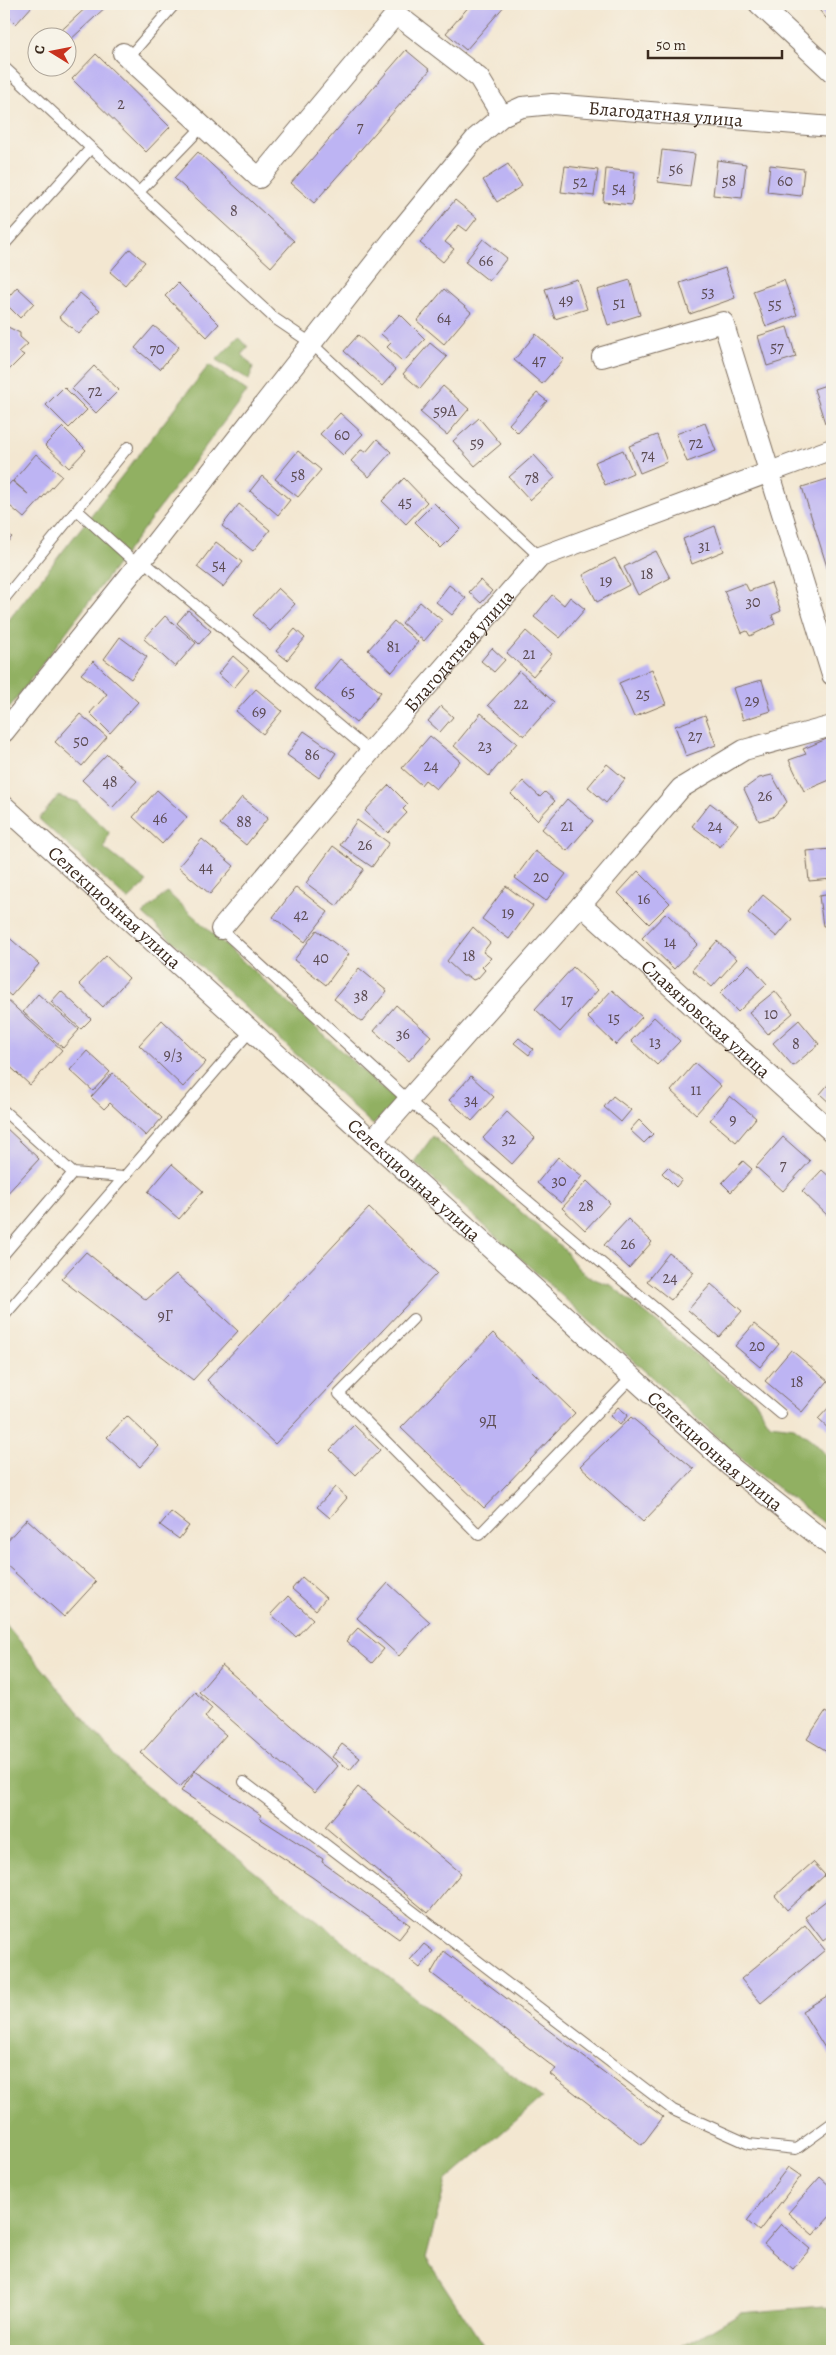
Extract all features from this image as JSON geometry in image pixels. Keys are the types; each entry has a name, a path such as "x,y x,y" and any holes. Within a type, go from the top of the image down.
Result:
{"street":[{"path":"759,4 832,72"},
{"path":"126,56 259,178 396,14 479,78 502,116"},
{"name":"Благодатная улица","path":"4,732 311,343 476,138 502,116 522,107 552,104 832,127"},
{"path":"602,357 723,322 832,675"},
{"name":"Благодатная улица","path":"221,929 370,752 540,557 769,474 832,449"},
{"path":"372,1141 581,905 681,788 744,750 832,726"},
{"name":"Селекционная улица","path":"4,806 252,1029 631,1378 731,1467 832,1547"},
{"name":"Славяновская улица","path":"581,905 832,1132"}],"lane":[{"path":"126,56 176,4"},
{"path":"4,67 274,318 311,343 540,557"},
{"path":"139,192 202,126"},
{"path":"4,245 91,148"},
{"path":"4,599 128,447"},
{"path":"77,510 370,752"},
{"path":"221,929 408,1100 781,1414"},
{"path":"4,1316 252,1029"},
{"path":"4,1111 73,1173 124,1177"},
{"path":"4,1254 73,1173"},
{"path":"413,1319 340,1394 479,1535 631,1378"},
{"path":"244,1782 673,2110 749,2144 796,2149 832,2123"}],"green space":[{"path":"239,337 248,347 242,354 253,367 249,380 216,360"},
{"path":"209,365 247,391 4,715 4,626"},
{"path":"58,796 77,802 109,832 104,848 147,882 128,900 39,819"},
{"path":"167,892 396,1101 373,1125 143,914"},
{"path":"433,1136 565,1250 579,1269 595,1279 611,1285 727,1380 754,1399 770,1424 794,1427 813,1441 830,1459 832,1529 753,1469 414,1162"},
{"path":"4,1622 128,1772 542,2098 446,2181 426,2258 487,2351 4,2351"},
{"path":"824,2306 832,2309 832,2351 669,2351 689,2343 740,2313"}],"building":[{"path":"4,4 34,4 16,24 4,12"},
{"path":"90,4 109,4 78,33 78,28 64,28"},
{"path":"471,4 506,4 466,50 446,33"},
{"path":"814,4 832,4 832,25"},
{"path":"406,50 430,70 314,203 291,183"},
{"path":"96,54 170,127 146,152 72,79 78,78 78,73"},
{"path":"662,150 695,154 690,186 658,182"},
{"path":"198,152 294,241 271,267 174,178"},
{"path":"717,160 746,164 742,198 713,195"},
{"path":"508,164 522,186 497,202 483,180"},
{"path":"770,165 804,169 801,196 767,192"},
{"path":"565,166 598,170 594,196 561,192"},
{"path":"606,169 635,172 632,205 603,202"},
{"path":"455,200 477,218 467,231 459,225 445,242 454,249 443,262 420,243"},
{"path":"483,239 507,258 489,281 465,262"},
{"path":"130,249 145,262 125,285 110,272"},
{"path":"725,268 735,298 690,314 680,283"},
{"path":"577,279 587,309 555,319 545,289"},
{"path":"630,280 640,315 608,325 597,290"},
{"path":"784,280 797,315 766,327 753,291"},
{"path":"178,283 219,324 207,337 165,296"},
{"path":"17,287 34,303 20,318 4,302"},
{"path":"444,289 471,312 444,344 417,321"},
{"path":"80,293 100,310 79,334 59,317"},
{"path":"400,314 425,339 403,362 387,347 391,343 381,334"},
{"path":"4,325 20,333 20,337 28,344 19,352 24,355 4,375"},
{"path":"154,326 179,347 160,369 135,348"},
{"path":"787,327 796,357 767,366 758,336"},
{"path":"536,334 564,359 542,384 514,360"},
{"path":"358,335 396,370 382,386 344,351"},
{"path":"430,343 447,357 420,389 403,374"},
{"path":"94,366 119,390 96,413 72,389"},
{"path":"832,383 832,421 825,423 814,389"},
{"path":"443,386 469,409 447,435 420,412"},
{"path":"64,387 87,410 69,428 46,405"},
{"path":"537,393 547,401 518,433 509,424"},
{"path":"340,413 363,434 343,455 320,434"},
{"path":"479,418 501,444 475,466 453,441"},
{"path":"705,423 716,451 687,462 676,434"},
{"path":"63,427 86,450 69,468 45,445"},
{"path":"657,435 667,462 640,473 629,446"},
{"path":"377,439 391,452 369,477 351,461 361,450 366,452"},
{"path":"623,450 633,473 605,485 595,462"},
{"path":"298,451 321,470 298,497 275,479"},
{"path":"36,454 62,476 24,518 4,501 4,490 12,481 28,494 13,481"},
{"path":"534,455 555,478 530,500 509,477"},
{"path":"262,476 290,500 278,515 250,491"},
{"path":"404,478 427,502 406,524 382,501"},
{"path":"831,478 832,569 828,570 802,487"},
{"path":"434,503 460,529 441,548 415,522"},
{"path":"239,504 270,530 253,551 222,526"},
{"path":"715,526 724,551 692,564 683,539"},
{"path":"4,530 12,537 4,546"},
{"path":"216,542 242,562 223,587 197,567"},
{"path":"656,551 670,578 638,595 624,567"},
{"path":"615,558 629,585 597,602 583,575"},
{"path":"480,580 492,591 481,603 469,592"},
{"path":"745,583 749,591 771,583 781,611 772,615 775,624 750,636 747,631 742,633 724,591"},
{"path":"449,585 466,598 452,615 436,602"},
{"path":"278,588 295,604 270,631 253,615"},
{"path":"552,595 564,605 570,597 585,609 560,638 534,617"},
{"path":"420,602 442,620 424,641 402,623"},
{"path":"188,610 211,631 199,644 177,623"},
{"path":"165,616 196,643 175,667 144,639"},
{"path":"394,621 418,642 392,672 368,650"},
{"path":"295,629 305,638 287,660 276,651"},
{"path":"526,631 552,654 533,676 507,653"},
{"path":"120,637 147,657 131,679 104,659"},
{"path":"492,648 505,660 494,672 481,661"},
{"path":"233,656 249,670 234,688 218,674"},
{"path":"340,659 381,692 356,723 315,689"},
{"path":"93,661 138,702 110,733 90,713 107,694 81,674"},
{"path":"652,669 666,704 634,717 619,683"},
{"path":"519,671 554,702 524,736 488,705"},
{"path":"762,680 771,711 743,720 733,688"},
{"path":"256,689 282,711 263,734 236,711"},
{"path":"441,706 453,717 440,732 428,721"},
{"path":"481,713 517,743 489,776 454,746"},
{"path":"80,714 107,737 82,766 55,742"},
{"path":"705,715 716,745 686,756 675,726"},
{"path":"304,731 336,753 319,778 287,755"},
{"path":"430,736 460,761 436,789 425,780 421,785 402,768"},
{"path":"829,738 832,752 832,779 804,791 789,760 806,754 803,749"},
{"path":"107,754 137,781 112,808 82,780"},
{"path":"607,764 625,779 606,803 588,787"},
{"path":"772,775 787,802 773,817 759,821 744,789 759,778"},
{"path":"523,781 540,797 545,792 555,801 537,820 511,794"},
{"path":"389,785 408,804 403,809 407,813 388,833 365,811"},
{"path":"157,790 187,817 162,844 133,817"},
{"path":"242,797 268,818 246,845 220,824"},
{"path":"567,799 593,821 567,851 542,829"},
{"path":"710,803 738,824 720,847 692,826"},
{"path":"357,820 389,843 372,867 340,845"},
{"path":"202,839 234,866 210,894 178,867"},
{"path":"333,846 364,869 337,906 306,883"},
{"path":"832,849 832,879 809,881 806,851"},
{"path":"535,851 566,874 546,901 515,878"},
{"path":"638,871 670,903 649,924 618,893"},
{"path":"506,886 533,906 509,939 482,919"},
{"path":"296,887 328,912 305,942 273,917"},
{"path":"832,894 832,925 823,926 819,896"},
{"path":"763,895 792,919 777,937 748,913"},
{"path":"666,913 698,944 674,969 642,938"},
{"path":"473,927 490,943 483,952 491,958 482,967 485,970 478,978 473,980 468,976 463,976 447,961"},
{"path":"317,930 349,954 326,985 294,960"},
{"path":"4,933 39,964 11,996 4,990"},
{"path":"717,941 737,959 712,987 692,970"},
{"path":"106,956 129,978 103,1007 79,984"},
{"path":"749,964 767,984 738,1012 720,993"},
{"path":"573,967 598,990 560,1032 535,1009"},
{"path":"359,968 387,991 362,1022 334,999"},
{"path":"612,990 642,1017 616,1045 587,1017"},
{"path":"61,991 91,1019 81,1029 51,1002"},
{"path":"775,991 793,1013 768,1034 749,1012"},
{"path":"38,994 79,1030 63,1048 23,1012"},
{"path":"6,999 62,1050 30,1085 4,1061 4,1002"},
{"path":"396,1005 431,1036 409,1061 374,1031"},
{"path":"654,1017 680,1041 657,1065 631,1041"},
{"path":"162,1020 206,1062 183,1087 139,1045"},
{"path":"799,1020 819,1044 793,1066 773,1043"},
{"path":"519,1038 533,1049 529,1055 514,1043"},
{"path":"87,1051 110,1072 93,1091 70,1070"},
{"path":"695,1063 721,1086 696,1114 671,1091"},
{"path":"113,1073 162,1118 146,1136 110,1103 104,1109 91,1097"},
{"path":"471,1076 494,1097 472,1121 449,1100"},
{"path":"832,1080 832,1105 820,1094"},
{"path":"613,1096 631,1110 621,1122 604,1107"},
{"path":"730,1096 756,1118 736,1142 710,1120"},
{"path":"507,1112 535,1138 512,1164 483,1138"},
{"path":"639,1120 653,1134 644,1143 630,1130"},
{"path":"4,1126 39,1159 4,1197"},
{"path":"783,1137 810,1161 783,1191 756,1167"},
{"path":"558,1157 582,1176 561,1203 537,1183"},
{"path":"743,1161 752,1169 731,1192 722,1183"},
{"path":"172,1164 203,1191 179,1219 148,1192"},
{"path":"668,1167 682,1180 676,1187 662,1173"},
{"path":"822,1170 832,1179 832,1213 829,1217 802,1191"},
{"path":"587,1181 610,1203 585,1230 562,1208"},
{"path":"369,1208 437,1273 275,1444 207,1380"},
{"path":"628,1219 652,1242 629,1268 604,1245"},
{"path":"86,1252 146,1300 176,1274 238,1331 193,1380 61,1279"},
{"path":"669,1253 694,1272 671,1300 647,1281"},
{"path":"711,1284 742,1311 719,1337 688,1310"},
{"path":"754,1324 779,1344 760,1367 735,1346"},
{"path":"493,1333 575,1413 484,1508 401,1428"},
{"path":"791,1350 828,1381 802,1412 765,1381"},
{"path":"832,1404 832,1432 818,1419"},
{"path":"618,1407 628,1415 620,1425 610,1416"},
{"path":"127,1416 159,1446 140,1467 107,1437"},
{"path":"631,1417 694,1469 643,1522 580,1466"},
{"path":"354,1425 380,1450 356,1475 330,1450"},
{"path":"335,1487 347,1498 330,1518 317,1507"},
{"path":"171,1512 189,1526 179,1539 160,1525"},
{"path":"27,1519 96,1582 64,1617 4,1563 4,1544"},
{"path":"302,1577 326,1598 316,1610 292,1589"},
{"path":"388,1583 430,1622 399,1656 357,1618"},
{"path":"288,1596 313,1619 296,1637 271,1614"},
{"path":"358,1628 384,1649 372,1663 346,1641"},
{"path":"222,1665 338,1766 315,1793 199,1692"},
{"path":"195,1692 212,1708 205,1717 226,1735 180,1787 141,1753"},
{"path":"825,1712 832,1716 832,1754 807,1739"},
{"path":"342,1744 360,1758 350,1770 332,1757"},
{"path":"195,1771 261,1815 259,1818 323,1859 322,1862 410,1925 399,1939 312,1877 181,1791"},
{"path":"358,1787 461,1873 428,1913 325,1827"},
{"path":"813,1862 825,1875 787,1910 775,1896"},
{"path":"832,1896 832,1934 823,1941 805,1917"},
{"path":"805,1925 825,1950 761,2003 741,1979"},
{"path":"424,1944 433,1951 420,1968 410,1960"},
{"path":"444,1951 663,2117 642,2145 550,2074 556,2069 431,1973"},
{"path":"832,1993 832,2054 830,2056 802,2011"},
{"path":"788,2167 801,2176 759,2231 747,2221"},
{"path":"820,2177 832,2188 832,2214 813,2235 788,2213"},
{"path":"781,2224 810,2249 793,2269 764,2244"}]}
